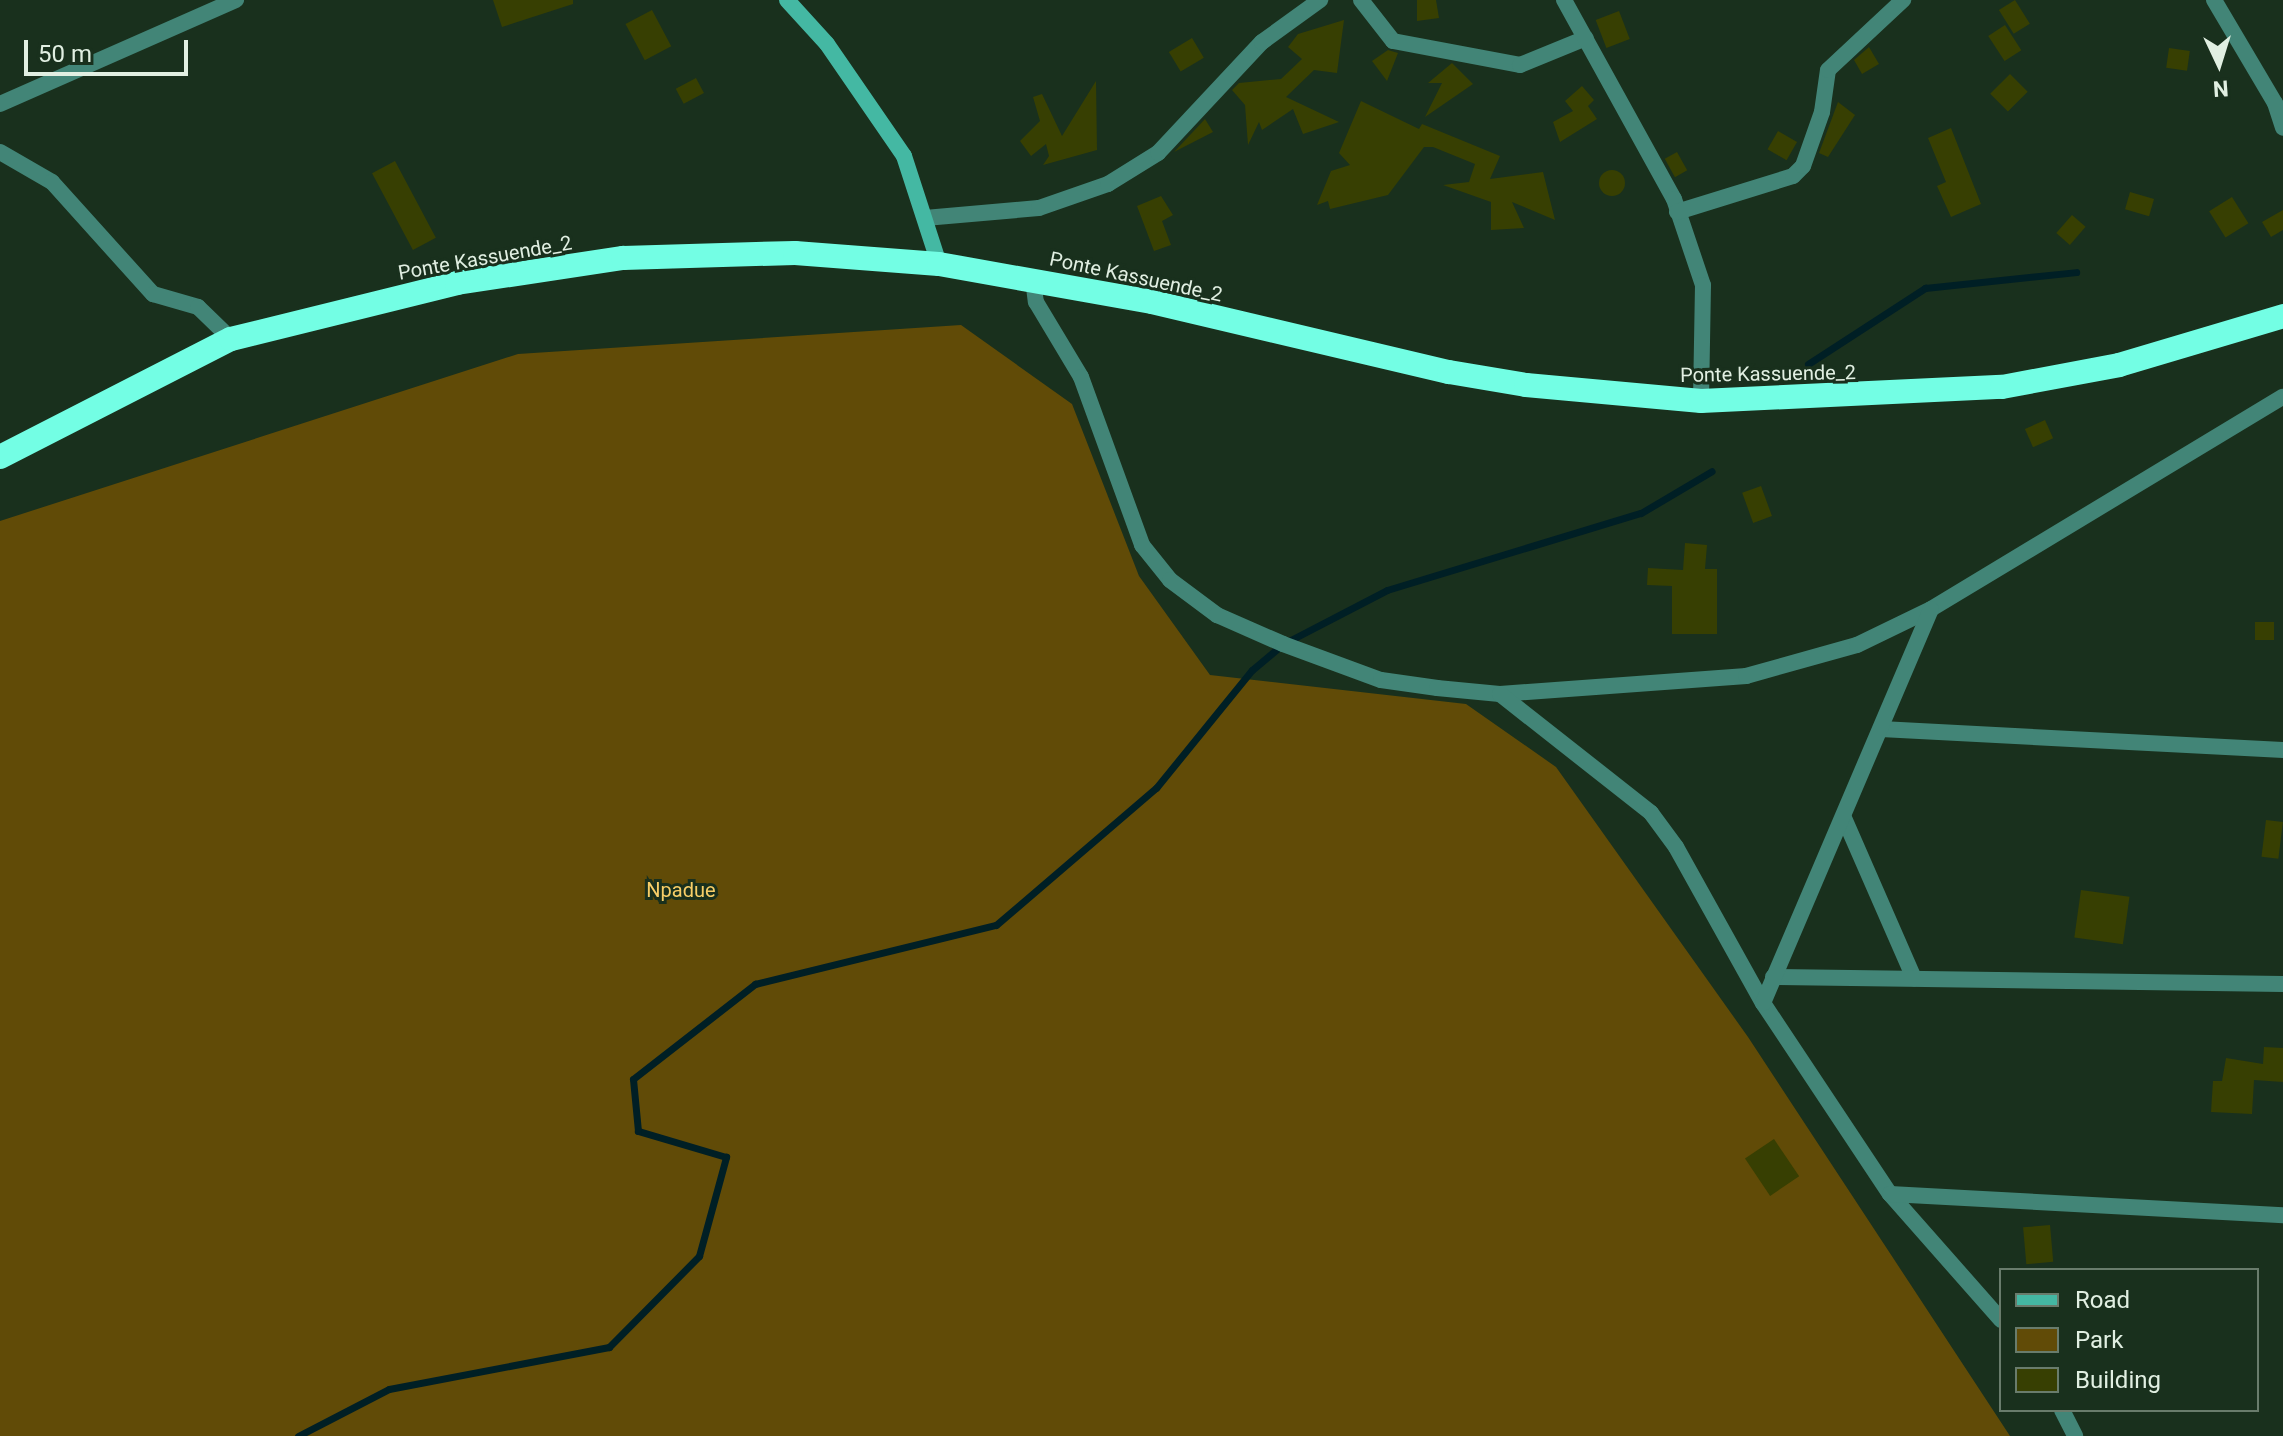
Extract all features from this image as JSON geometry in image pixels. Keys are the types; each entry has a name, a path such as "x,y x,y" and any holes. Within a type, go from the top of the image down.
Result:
{"highway":[{"name":"Ponte Kassuende_2","path":"0,457 231,339 457,283 623,258 795,253 939,264 1033,279 1449,372 1541,387 1701,401 2002,387 2119,365 2283,316"}],"street":[{"path":"0,104 236,0"},
{"path":"787,0 827,44 892,137 925,218 939,264"},
{"path":"925,218 1039,208 1108,184 1158,153 1262,42 1320,0"},
{"path":"1361,0 1393,41 1520,65 1586,38"},
{"path":"1564,0 1677,212 1703,285 1701,401"},
{"path":"1677,212 1793,176 1803,166 1822,112 1828,70 1903,0"},
{"path":"2214,0 2275,103 2283,128"},
{"path":"0,152 52,182 153,294 198,307 231,339"},
{"path":"1033,279 1036,302 1081,377 1142,545 1170,580 1217,615 1381,680 1500,694 1746,676 1857,645 1931,609 2283,397"},
{"path":"1763,1003 1931,609"},
{"path":"1500,694 1651,813 1676,847 1763,1003 1890,1194 1999,1318"},
{"path":"1881,729 2283,750"},
{"path":"1844,818 1914,978"},
{"path":"1773,977 2283,984"},
{"path":"1890,1194 2283,1215"},
{"path":"2063,1412 2075,1436"}],"green space":[{"name":"Npadue","path":"961,325 1072,404 1139,576 1210,675 1466,704 1556,767 1748,1037 2010,1436 0,1436 0,521 518,354"}],"building":[{"path":"493,0 573,0 573,4 502,27"},
{"path":"1417,0 1436,0 1439,18 1417,21"},
{"path":"2015,0 2030,24 2014,34 1999,10"},
{"path":"652,10 671,46 645,60 626,24"},
{"path":"1619,11 1630,39 1606,48 1596,20"},
{"path":"1344,20 1337,73 1314,70 1286,97 1339,122 1303,134 1293,109 1262,130 1259,122 1248,145 1245,105 1232,90 1239,83 1281,79 1302,59 1288,47 1298,34"},
{"path":"2005,25 2021,50 2005,61 1988,36"},
{"path":"1192,38 1204,58 1181,72 1169,52"},
{"path":"1869,47 1879,64 1862,74 1854,60"},
{"path":"2169,48 2190,51 2187,71 2166,68"},
{"path":"1388,50 1398,53 1387,81 1372,61"},
{"path":"1452,63 1473,84 1425,117 1442,83 1428,83"},
{"path":"2010,74 2028,92 2008,111 1990,94"},
{"path":"696,78 704,93 684,104 676,89"},
{"path":"1096,81 1097,150 1043,165 1049,156 1046,144 1031,156 1020,141 1040,121 1033,97 1042,94 1062,136"},
{"path":"1582,86 1594,100 1588,106 1597,119 1560,142 1553,122 1573,111 1565,101"},
{"path":"1361,101 1419,129 1422,124 1500,156 1490,179 1543,172 1555,220 1512,202 1524,228 1491,230 1491,202 1443,185 1469,182 1475,164 1433,147 1424,147 1388,195 1330,209 1328,201 1317,205 1331,171 1350,165 1339,153"},
{"path":"1838,102 1855,115 1828,157 1819,153"},
{"path":"1205,119 1213,132 1174,152"},
{"path":"1951,128 1981,204 1951,217 1937,186 1946,182 1928,138"},
{"path":"1778,131 1797,142 1787,160 1768,149"},
{"path":"1677,152 1687,170 1675,177 1665,159"},
{"path":"395,161 436,238 413,250 372,173"},
{"path":"1612,170 1621,174 1625,183 1621,192 1612,196 1603,192 1599,183 1603,174"},
{"path":"2130,192 2154,199 2149,216 2125,209"},
{"path":"1161,196 1173,215 1162,221 1171,245 1154,251 1137,206"},
{"path":"2232,197 2248,223 2226,238 2209,211"},
{"path":"2283,210 2283,230 2271,237 2262,222"},
{"path":"2072,215 2086,227 2070,245 2056,233"},
{"path":"2045,420 2053,438 2033,447 2025,429"},
{"path":"1761,486 1772,516 1753,523 1742,493"},
{"path":"1685,543 1707,545 1705,569 1717,569 1717,634 1672,634 1672,586 1647,585 1648,568 1683,570"},
{"path":"2255,622 2274,622 2274,640 2255,640"},
{"path":"2266,820 2283,822 2278,859 2261,857"},
{"path":"2081,890 2130,897 2123,944 2074,938"},
{"path":"2264,1047 2283,1048 2283,1082 2254,1080 2252,1114 2211,1112 2213,1081 2222,1081 2226,1058 2263,1064"},
{"path":"1774,1139 1799,1176 1770,1196 1745,1159"},
{"path":"2050,1225 2053,1262 2026,1264 2023,1227"}],"waterway":[{"path":"1808,364 1925,288 2076,272"},
{"path":"298,1436 389,1389 609,1347 699,1256 726,1157 638,1131 633,1079 755,984 996,925 1156,788 1252,670 1283,644 1387,590 1641,513 1712,471"}]}
